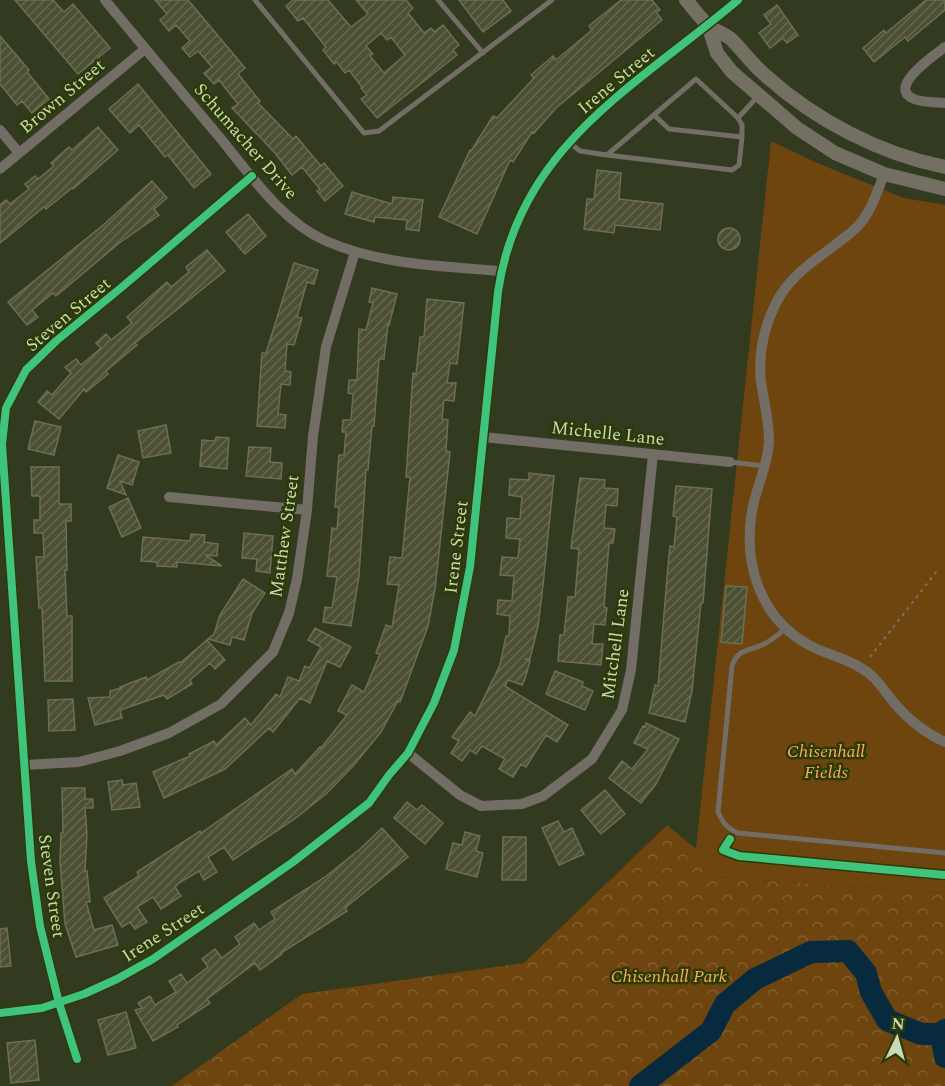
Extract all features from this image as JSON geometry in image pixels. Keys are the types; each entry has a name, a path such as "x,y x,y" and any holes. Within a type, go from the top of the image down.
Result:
{"main road":[{"path":"687,0 708,25 730,38 765,76 800,104 843,130 905,156 945,167"},
{"path":"708,25 717,53 732,72 797,128 835,153 884,174 945,189"}],"street":[{"name":"Schumacher Drive","path":"105,0 252,176 281,209 303,227 324,240 378,259 501,271"},
{"name":"Irene Street","path":"0,1013 42,1008 59,1003 117,979 153,958 284,868 369,803 408,753 434,703 454,650 470,567 501,271 514,228 529,196 568,142 590,120 738,0"},
{"path":"945,47 909,77 905,89 907,94 915,99 945,103"},
{"name":"Brown Street","path":"0,169 145,49"},
{"path":"0,130 20,153"},
{"path":"884,174 871,207 856,228 795,275 777,302 764,333 760,373 769,441 766,466 752,510 749,550 756,586 785,628 819,651 861,668 875,678 896,705 917,726 945,742"},
{"name":"Steven Street","path":"77,1059 59,1003 40,926 31,861 2,444 6,408 26,370 56,341 252,176"},
{"name":"Matthew Street","path":"24,765 79,762 120,751 170,733 221,704 273,652 290,613 297,579 307,510 313,436 326,347 355,252"},
{"name":"Michelle Lane","path":"483,437 730,462"},
{"name":"Mitchell Lane","path":"408,753 460,795 481,806 522,804 543,796 592,759 622,710 631,670 653,454"},
{"path":"169,497 307,510"}],"lane":[{"path":"255,0 364,133 379,131 552,0"},
{"path":"438,0 483,53"},
{"path":"568,142 580,151 607,155 732,170 739,165 742,125 738,118 696,79 607,155"},
{"path":"738,118 758,96"},
{"path":"654,115 669,129 742,137"},
{"path":"730,462 766,466"},
{"path":"785,628 766,643 744,651 736,657 732,666 718,812 722,823 738,833 945,853"}],"path":[{"path":"870,657 937,571"}],"green space":[{"name":"Chisenhall Fields","path":"771,141 817,163 904,198 945,205 945,893 716,877 696,849"},
{"name":"Chisenhall Park","path":"667,825 696,849 716,877 945,893 945,1086 172,1086 302,994 524,963"}],"building":[{"path":"15,0 53,0 64,12 73,4 110,48 78,74"},
{"path":"155,0 188,0 245,68 238,74 260,101 258,103 293,139 296,136 321,166 324,163 343,186 325,201 317,191 320,189 302,167 292,175 275,153 232,108 238,104 219,80 214,84 204,73 212,67 198,51 190,57 182,48 190,41 176,25 169,31 160,20 167,14"},
{"path":"293,0 328,0 351,27 368,14 356,0 406,0 413,8 408,13 424,33 431,28 434,32 443,25 459,45 453,50 457,55 377,118 361,99 367,95 349,70 345,73 337,62 334,64 323,50 326,47 303,18 298,21 286,6","holes":["381,33 387,40 391,37 405,55 384,73 370,56 373,54 366,46"]},
{"path":"459,0 503,0 511,11 483,32"},
{"path":"621,0 652,0 660,10 656,12 662,20 556,108 534,133 532,132 513,162 510,160 477,234 439,217 470,150 493,116 497,118 534,78 531,75 553,56 556,60 592,30 589,26"},
{"path":"926,0 945,0 945,10 908,41 905,37 874,62 863,48 884,30 886,33"},
{"path":"777,5 798,35 787,43 783,38 770,48 759,33 771,24 764,15"},
{"path":"0,36 29,70 27,72 49,99 32,113 22,101 17,105 0,84"},
{"path":"138,84 211,174 194,188 168,155 165,157 139,125 130,133 109,109"},
{"path":"98,127 118,150 73,189 46,209 44,207 0,243 0,205 6,200 10,204 29,189 25,184 35,176 38,179 54,166 51,163 69,147 72,150"},
{"path":"597,170 621,173 619,199 663,204 660,230 615,225 614,233 584,229 587,199 594,199"},
{"path":"152,181 167,198 154,209 159,215 118,244 56,296 53,293 32,310 38,317 27,325 8,302 102,226"},
{"path":"352,192 392,204 393,197 423,200 419,231 406,229 407,220 375,217 374,222 345,214"},
{"path":"248,214 266,236 245,254 226,232"},
{"path":"725,228 733,228 740,235 740,243 733,250 725,250 718,243 718,235"},
{"path":"207,250 225,271 135,343 137,345 106,371 108,374 86,392 84,389 59,419 38,402 47,391 52,395 71,373 65,367 76,359 81,365 101,348 96,343 106,334 111,340 132,323 127,317 167,282 171,287 189,272 186,267"},
{"path":"294,263 318,270 314,284 307,282 297,317 302,318 294,345 287,344 285,371 291,372 290,385 281,384 278,414 286,415 285,428 257,426 262,353 266,353"},
{"path":"372,288 397,294 388,324 384,359 379,359 374,426 372,426 368,470 366,470 359,576 351,626 323,622 325,607 332,608 337,577 327,576 332,528 337,529 339,507 335,507 339,455 344,455 346,432 342,432 343,420 351,420 353,394 348,393 349,380 357,380 359,329 366,330 373,303 369,302"},
{"path":"427,299 464,303 457,364 450,363 447,383 456,383 454,401 444,400 442,419 448,420 446,451 450,452 435,589 428,626 400,702 398,701 381,732 327,793 296,818 233,860 224,847 208,857 217,872 204,880 199,871 179,883 175,887 181,896 161,909 153,897 137,907 147,922 135,929 130,922 122,927 104,898 139,876 137,872 200,831 201,833 292,769 295,774 321,748 347,715 338,711 352,685 364,692 380,654 376,653 386,625 392,627 399,585 387,584 390,557 402,558 410,477 406,477 413,373 416,374 420,337 424,337"},
{"path":"35,421 61,427 54,455 28,449"},
{"path":"166,425 171,453 143,458 138,431"},
{"path":"216,437 229,438 227,469 200,466 202,440 215,441"},
{"path":"249,447 271,448 270,462 282,463 281,479 246,476"},
{"path":"118,455 139,462 132,485 120,481 126,495 107,488"},
{"path":"31,467 59,467 59,504 71,504 71,521 66,521 67,570 65,570 67,616 72,616 72,681 45,681 42,608 39,608 36,557 44,557 43,533 34,533 34,520 40,520 40,496 32,496"},
{"path":"529,473 554,476 543,585 538,626 530,659 524,659 530,661 525,679 522,685 508,680 505,686 568,725 557,742 546,735 526,767 521,764 513,777 499,769 505,759 482,746 476,754 470,750 462,761 451,753 459,741 452,737 470,712 475,716 500,665 506,636 509,636 510,616 497,614 498,600 512,601 514,576 500,575 502,557 518,558 520,539 506,538 507,518 520,519 522,497 509,495 510,479 529,480"},
{"path":"580,478 605,480 604,488 618,489 617,506 606,505 604,528 615,529 613,543 609,543 604,607 607,608 605,625 594,624 592,644 603,644 601,665 558,661 560,635 564,635 568,597 575,597 579,549 571,548"},
{"path":"676,486 712,489 703,603 701,603 692,691 685,722 649,713 655,685 658,686 670,546 674,547 677,517 673,516"},
{"path":"128,498 141,528 122,537 109,507"},
{"path":"244,533 273,536 270,573 256,571 257,559 242,558"},
{"path":"191,534 205,535 204,542 218,544 217,556 205,555 222,566 177,562 177,567 157,566 157,562 141,561 143,537 190,541"},
{"path":"243,579 265,593 252,613 244,640 232,637 230,645 208,639 214,634 220,615"},
{"path":"726,586 747,587 742,644 721,642"},
{"path":"315,628 351,647 340,667 327,661 310,703 300,698 273,732 269,728 225,769 164,798 153,772 190,756 189,754 214,741 216,745 245,718 251,725 276,694 280,697 288,677 299,681 305,666 309,668 321,647 308,640"},
{"path":"207,640 225,660 215,669 210,663 190,680 192,684 167,699 164,695 120,710 122,718 95,725 88,698 110,697 110,691 146,677 147,680 180,663"},
{"path":"555,671 583,682 582,686 593,691 585,710 546,694"},
{"path":"73,699 75,730 49,731 48,700"},
{"path":"646,723 679,739 656,784 641,803 609,778 622,761 632,769 648,749 634,743"},
{"path":"122,780 123,785 136,783 140,807 112,810 108,782"},
{"path":"62,788 85,788 85,799 93,799 93,808 85,808 87,834 85,871 87,871 90,902 86,902 94,930 112,925 118,945 76,957 65,924 60,861 61,833 63,833"},
{"path":"605,790 625,814 601,834 581,810"},
{"path":"407,802 417,810 422,805 443,823 425,844 394,818"},
{"path":"558,821 564,832 572,828 584,854 559,865 542,828"},
{"path":"382,828 408,857 345,908 347,911 281,953 260,970 255,963 207,999 210,1003 177,1025 178,1027 153,1041 135,1010 142,1008 138,1003 150,996 155,1005 176,992 169,981 181,974 187,983 208,967 202,959 215,949 222,958 240,944 235,937 254,923 259,930 275,919 271,912 325,877"},
{"path":"465,832 480,836 476,851 483,853 477,877 446,869 453,843 462,845"},
{"path":"503,837 526,837 526,880 502,880"},
{"path":"7,928 11,966 0,967 0,929"},
{"path":"126,1012 136,1048 108,1055 98,1020"},
{"path":"35,1040 39,1080 11,1083 7,1043"}],"waterway":[{"path":"640,1086 711,1031 725,1004 755,979 811,952 848,951 866,973 871,992 887,1020 921,1034 944,1034"},
{"path":"945,1030 942,1040 945,1057"}],"cycle path":[{"path":"0,1013 42,1008 84,994 153,959 293,862 369,803 408,753 434,703 454,650 470,567 498,292 510,241 530,197 556,158 587,124 622,92 738,0"},
{"path":"77,1059 59,1003 40,926 31,861 2,444 6,408 26,370 56,341 252,176"},
{"path":"730,839 723,850 739,856 945,875"}]}
